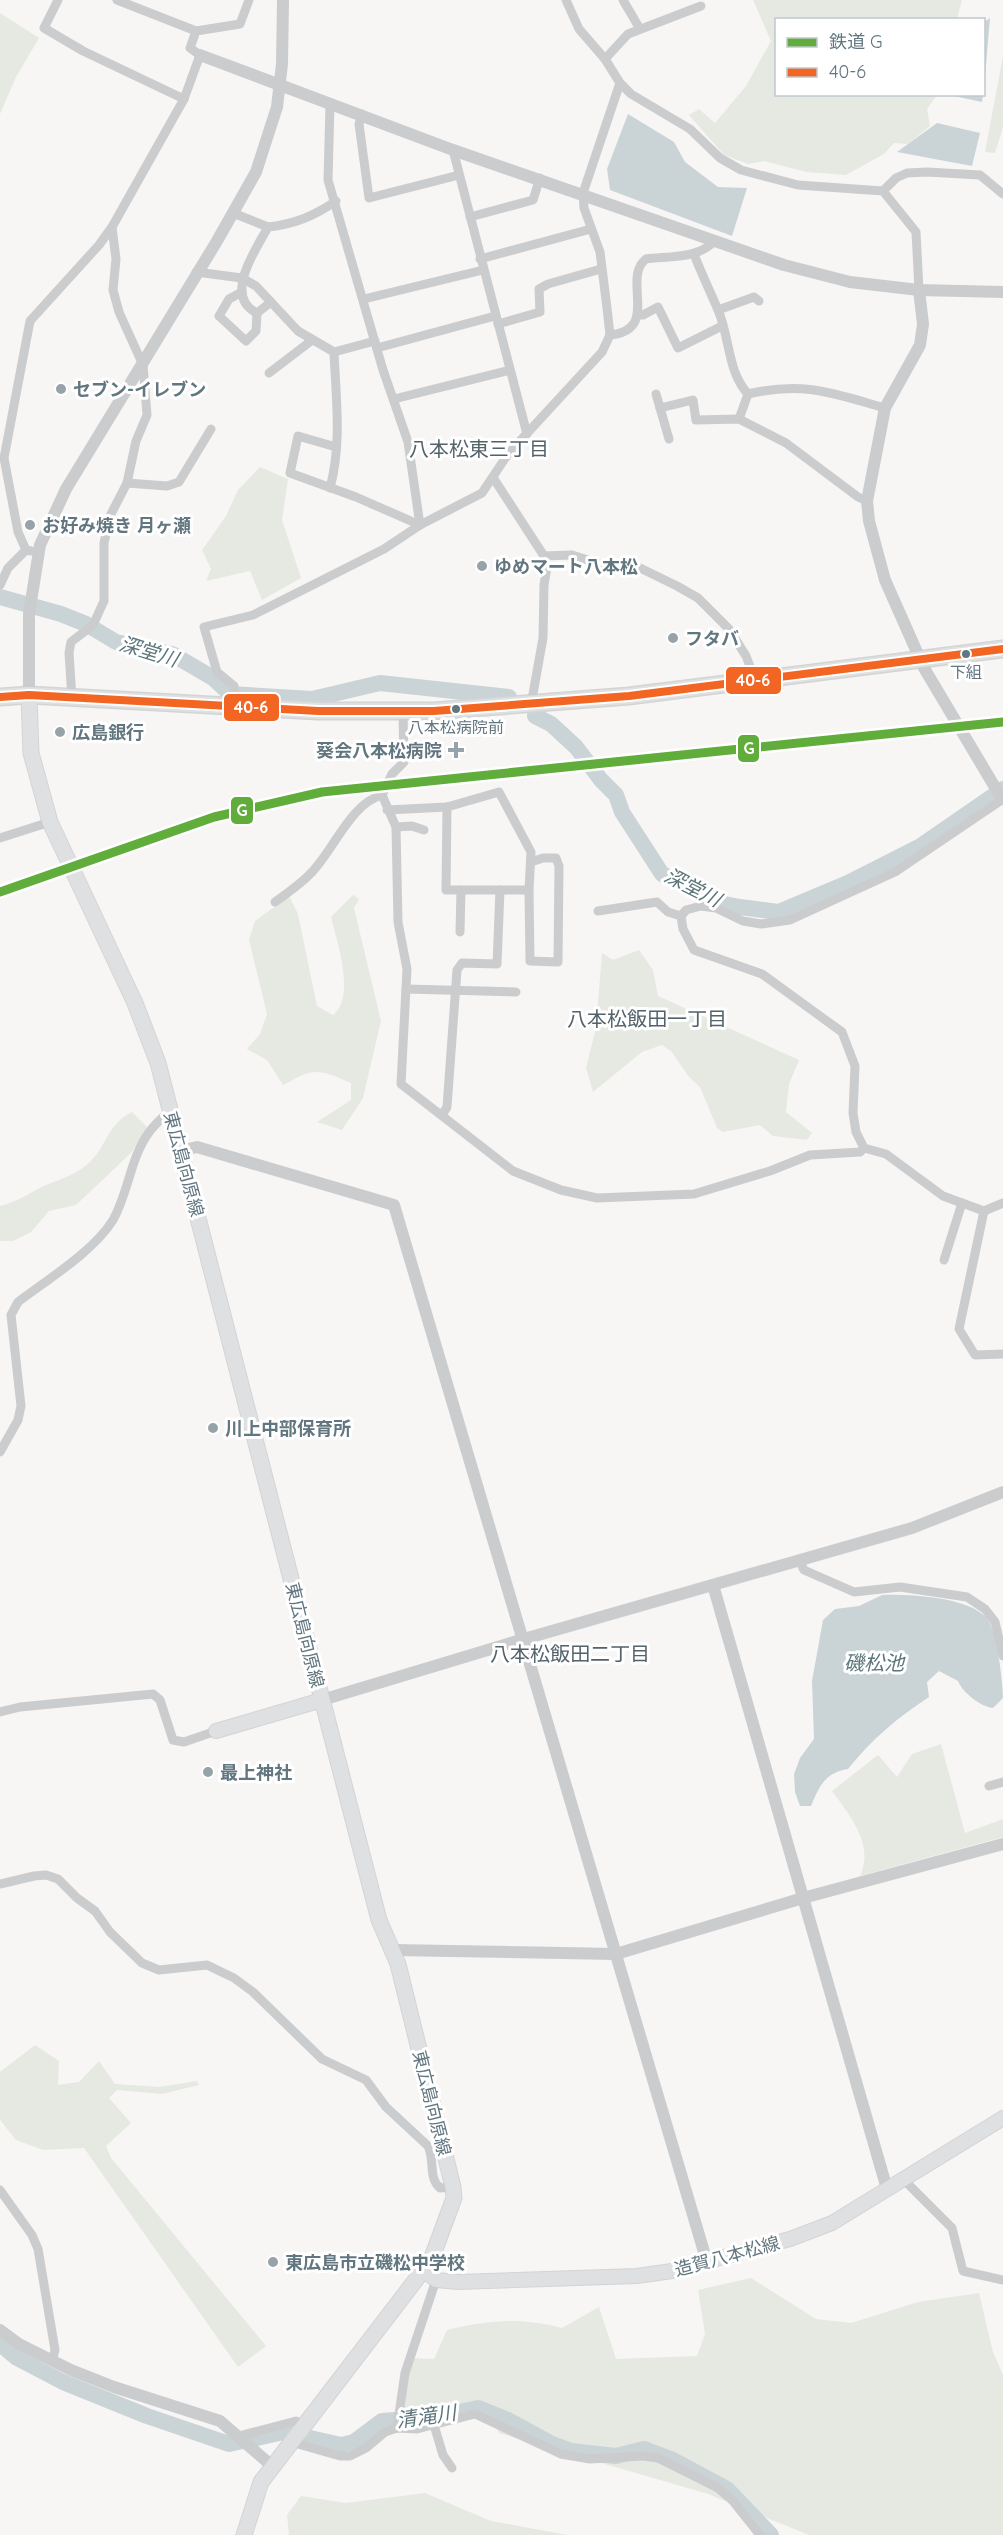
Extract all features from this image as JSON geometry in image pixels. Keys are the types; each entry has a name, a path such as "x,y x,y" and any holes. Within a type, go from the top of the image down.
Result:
{"highway":[{"path":"0,697 28,695 72,698 235,699 404,712 531,705 756,682 1003,649"}],"main road":[{"name":"東広島向原線","path":"28,695 31,753 50,822 135,1003 158,1063 379,1920 393,1950 453,2187 454,2198 430,2260 261,2482 244,2535"},
{"path":"216,1731 322,1700"},
{"name":"造賀八本松線","path":"436,2280 458,2282 637,2276 707,2262 813,2232 1003,2118"},
{"path":"423,2270 436,2280"}],"street":[{"path":"58,0 44,28 83,51 184,99"},
{"path":"117,0 196,31 240,24 249,0"},
{"path":"28,695 32,552 55,508 143,365 256,172 277,107 283,0"},
{"path":"566,0 579,29 605,59 620,83 631,94 690,129 720,158 741,170 798,184 883,191 916,232 923,324 920,345 885,408 867,501 877,557 889,591 924,668 953,721 1001,796 895,872 790,920 761,924 743,921 716,908 701,906 686,910 681,916 683,929 694,950 762,974 842,1032 855,1066 853,1113 856,1132 864,1148 886,1154 943,1196 984,1211 1003,1203"},
{"path":"623,0 640,29"},
{"path":"605,59 628,34 701,6"},
{"path":"196,31 190,48 200,55 453,150 540,178 784,265 850,282 919,290 1003,292"},
{"path":"32,552 18,532 3,458 30,321 99,245 112,227 184,99 200,55"},
{"path":"235,699 234,686 217,672 204,627 253,615 384,549 420,525 482,493 494,479 508,454 602,352 610,334 600,252 584,208 583,193 620,83"},
{"path":"330,104 328,180 336,201 376,345 408,442 420,525"},
{"path":"362,114 359,124 369,198 459,175"},
{"path":"453,150 527,434"},
{"path":"883,191 896,178 907,173 927,172 980,175 1003,194"},
{"path":"470,217 533,200 540,178"},
{"path":"233,213 268,227 289,225 307,219 336,201"},
{"path":"72,698 69,652 71,642 93,625 104,601 105,543 110,516 127,483 136,441 147,415 143,365 119,312 113,290 116,260 112,227"},
{"path":"257,313 252,311 242,292 242,278 268,227"},
{"path":"480,259 591,229"},
{"path":"639,315 637,273 641,263 646,259 694,254 710,247 715,240"},
{"path":"694,254 711,300 718,309 737,377 748,394"},
{"path":"196,272 242,278 256,286 297,332 334,352 540,312 538,289 601,269"},
{"path":"364,299 483,270"},
{"path":"242,292 229,299 219,316 246,341 256,331 257,313 271,302"},
{"path":"718,309 754,297 759,301"},
{"path":"610,334 619,334 639,315 658,307 678,348 722,327"},
{"path":"269,373 311,341"},
{"path":"330,488 335,469 338,434 334,352"},
{"path":"394,399 510,370"},
{"path":"748,394 778,387 819,389 885,408"},
{"path":"656,394 669,439"},
{"path":"739,419 748,394"},
{"path":"660,408 693,400 696,420 739,419 786,442 858,497 867,501"},
{"path":"127,483 167,486 179,482 211,429"},
{"path":"336,447 298,436 290,473 420,525"},
{"path":"494,479 544,556 547,567 544,585 543,638 531,705"},
{"path":"0,585 8,568 32,552"},
{"path":"544,556 572,555 597,562 636,566 698,598 729,629 746,656 756,682"},
{"path":"275,902 311,873 357,811 368,801 382,795 392,774 404,762 404,712"},
{"path":"387,810 447,807 499,792 531,852 530,961 558,962 559,866 556,858 543,858 531,862"},
{"path":"382,795 396,827 398,922 407,969 401,1084 442,1115 457,1130 513,1171 561,1190 597,1198 694,1194 770,1171 810,1155 860,1152 864,1148"},
{"path":"447,807 446,890 529,890"},
{"path":"0,838 50,822"},
{"path":"396,827 412,826 424,830"},
{"path":"460,932 461,890"},
{"path":"442,1115 447,1107 457,970 462,963 497,964 500,890"},
{"path":"598,911 657,902 668,912 681,916"},
{"path":"406,989 455,988 516,992"},
{"path":"0,1452 18,1420 21,1406 11,1315 18,1302 94,1243 112,1222 127,1192 136,1159 149,1131 170,1111"},
{"path":"180,1151 197,1147 394,1205 707,2262"},
{"path":"944,1260 962,1203"},
{"path":"984,1211 959,1329 975,1355 1003,1354"},
{"path":"322,1700 524,1639 912,1528 1003,1492"},
{"path":"799,1560 804,1569 854,1592 900,1587 967,1597 985,1609 995,1622 1003,1656"},
{"path":"712,1585 887,2189"},
{"path":"0,1712 20,1707 153,1694 160,1700 173,1740 184,1742 216,1731"},
{"path":"989,1786 1003,1782"},
{"path":"393,1950 616,1954 803,1898 1003,1844"},
{"path":"0,1884 34,1875 46,1875 58,1879 77,1898 95,1911 110,1932 142,1963 159,1970 207,1965 234,1978 253,1992 322,2059 358,2075 371,2084 386,2107 428,2146 432,2154 435,2183 440,2187 453,2187"},
{"path":"903,2179 952,2228 963,2271 1003,2280"},
{"path":"0,2190 32,2235 38,2249 55,2350 52,2361"},
{"path":"243,2440 296,2421 299,2432 340,2457 350,2456 366,2448 397,2423 405,2373 436,2280"},
{"path":"0,2330 52,2361 114,2387 220,2421 272,2466"},
{"path":"397,2423 417,2429 475,2414 561,2454 590,2459 643,2456 658,2458 718,2488 732,2500 760,2535"},
{"path":"434,2425 443,2455 452,2468"}],"shaded area":[{"path":"753,0 962,0 957,18 775,18 775,96 936,96 927,109 930,126 908,144 894,143 884,154 846,175 806,172 764,161 748,164 724,155 689,115 699,109 715,123 746,86 771,41"},
{"path":"0,13 39,38 16,77 0,114"},
{"path":"1003,56 1003,127 995,153 985,152"},
{"path":"260,467 288,479 282,520 301,578 262,600 250,571 206,581 211,569 202,550 226,516 238,490"},
{"path":"353,895 359,899 354,908 381,1021 363,1098 342,1130 317,1122 351,1100 351,1083 316,1072 302,1075 283,1085 267,1060 247,1049 260,1034 267,1014 249,940 255,921 289,896 298,914 317,1006 333,1015 340,1006 344,982 331,917"},
{"path":"639,950 653,970 658,996 799,1060 789,1084 786,1112 812,1133 807,1140 773,1136 760,1125 723,1132 717,1128 700,1087 689,1077 671,1051 662,1045 642,1052 593,1092 586,1068 596,1028 602,953 613,960"},
{"path":"132,1112 147,1127 131,1153 76,1205 49,1211 31,1232 13,1241 0,1241 0,1206 81,1169 97,1154 118,1122"},
{"path":"941,1744 965,1833 1003,1819 1003,1837 860,1876 864,1864 862,1842 852,1820 832,1791 878,1755 897,1777 912,1754"},
{"path":"35,2045 59,2061 58,2085 79,2082 99,2061 115,2084 159,2087 197,2081 199,2085 162,2094 117,2090 109,2098 131,2123 106,2146 111,2158 266,2346 238,2367 84,2148 43,2150 16,2140 0,2120 0,2072"},
{"path":"751,2278 816,2319 851,2323 918,2302 979,2293 993,2352 1003,2375 1003,2535 809,2535 708,2494 499,2433 487,2411 399,2410 411,2358 434,2359 447,2330 504,2321 532,2322 562,2328 599,2307 616,2359 697,2356 705,2334 698,2290"},
{"path":"425,2493 491,2521 568,2535 289,2535 287,2515 301,2496 346,2503"}],"water":[{"path":"990,18 985,77 985,21"},
{"path":"954,96 983,96 982,102"},
{"path":"628,114 674,142 685,162 718,187 747,188 732,236 610,190 607,169"},
{"path":"937,123 980,133 972,166 897,152"},
{"name":"磯松池","path":"882,1595 939,1598 969,1606 980,1612 991,1626 997,1646 1003,1698 993,1708 983,1705 968,1694 958,1681 939,1671 927,1682 929,1697 886,1730 848,1769 824,1781 811,1806 800,1806 795,1792 794,1774 800,1758 814,1739 812,1681 823,1620 835,1609 859,1606"}],"waterway":[{"name":"深堂川","path":"0,597 61,614 86,624 116,642 172,654 213,678 230,694 312,699 380,683 509,697"},
{"name":"深堂川","path":"535,716 551,724 576,747 601,780 616,795 622,812 662,874 719,903 740,907 779,912 848,883 919,847 1003,789"},
{"name":"清滝川","path":"0,2344 17,2358 63,2382 147,2416 229,2444 284,2432 341,2445 354,2442 382,2421 435,2417 478,2408 571,2451 616,2456 644,2449 673,2460 727,2489 771,2535"}],"rail line":[{"name":"G","path":"0,892 214,817 322,792 1003,722"}],"transit line":[{"name":"40-6","path":"0,697 29,695 318,711 434,711 629,696 1003,649"}],"place":[{"name":"セブン-イレブン","path":"61,389"},
{"name":"お好み焼き 月ヶ瀬","path":"30,525"},
{"name":"ゆめマート八本松","path":"482,566"},
{"name":"フタバ","path":"673,638"},
{"name":"下組","path":"966,654"},
{"name":"八本松病院前","path":"456,709"},
{"name":"広島銀行","path":"60,732"},
{"name":"葵会八本松病院","path":"456,750"},
{"name":"川上中部保育所","path":"213,1428"},
{"name":"最上神社","path":"208,1772"},
{"name":"東広島市立磯松中学校","path":"273,2262"}],"district":[{"name":"八本松東三丁目","path":"479,448"},
{"name":"八本松飯田一丁目","path":"647,1018"},
{"name":"八本松飯田二丁目","path":"570,1653"}]}
